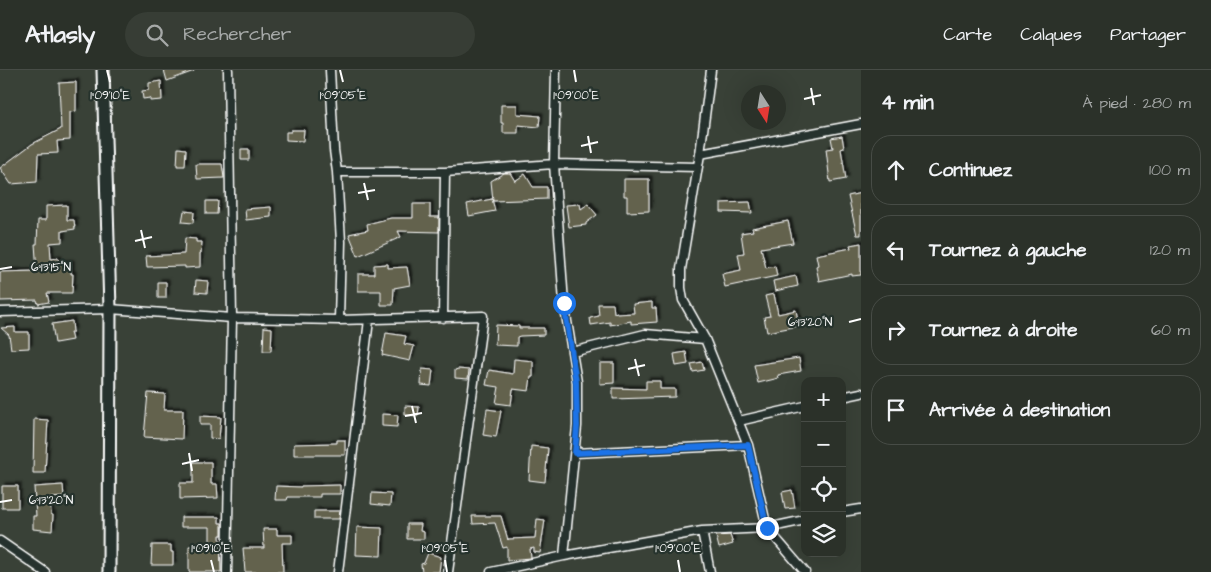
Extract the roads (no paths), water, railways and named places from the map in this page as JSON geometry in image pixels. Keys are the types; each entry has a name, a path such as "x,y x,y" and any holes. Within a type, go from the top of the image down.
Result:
{"street":[{"path":"103,70 110,309 109,572"},
{"path":"227,572 232,318 228,70"},
{"path":"330,70 341,242 339,320"},
{"path":"556,70 554,164 564,303 576,382 577,426 564,556"},
{"path":"711,70 700,154 681,268 683,300 705,339 748,445 767,528 805,572"},
{"path":"700,154 861,124"},
{"path":"337,172 445,172 554,164 698,166"},
{"path":"443,318 445,172"},
{"path":"0,312 110,309 232,318 339,320 483,316 448,572"},
{"path":"338,572 369,320"},
{"path":"572,352 645,334 705,339"},
{"path":"846,396 861,393"},
{"path":"739,421 801,407"},
{"path":"575,453 748,445"},
{"path":"846,511 861,509"},
{"path":"491,572 564,556 702,531 767,528 801,521"},
{"path":"702,531 710,572"},
{"path":"0,541 45,572"}]}
